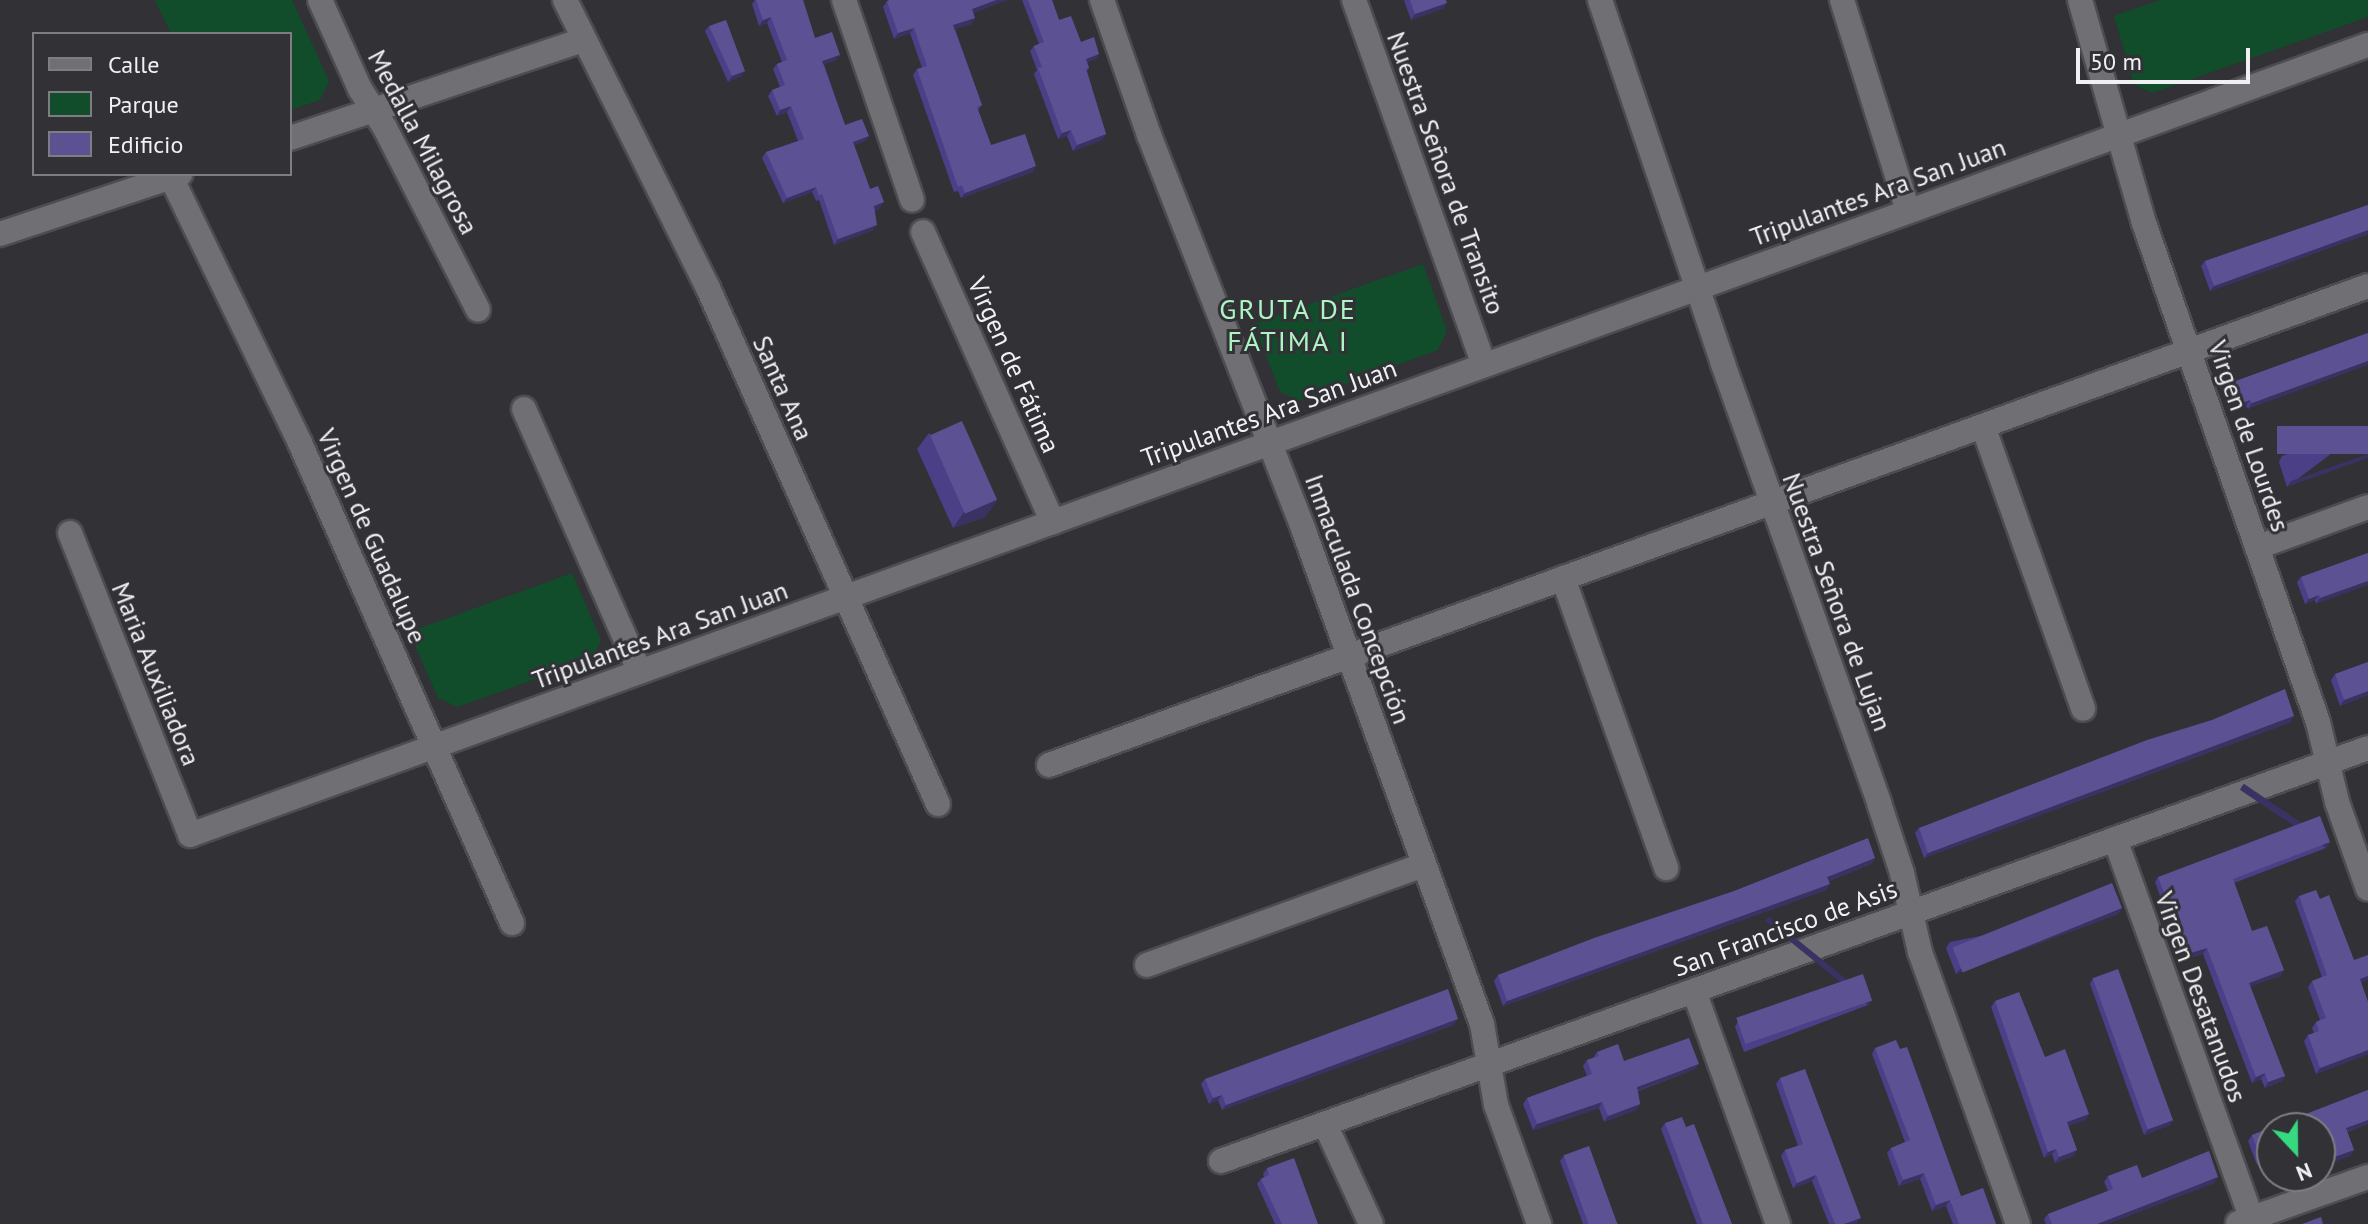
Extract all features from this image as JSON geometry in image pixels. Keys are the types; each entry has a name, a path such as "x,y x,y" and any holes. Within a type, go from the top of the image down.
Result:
{"street":[{"name":"Medalla Milagrosa","path":"320,0 478,310"},
{"name":"Santa Ana","path":"565,0 708,288 938,804"},
{"path":"844,0 912,200"},
{"name":"Inmaculada Concepción","path":"1102,0 1149,135 1270,443 1482,1024 1496,1105 1539,1224"},
{"name":"Nuestra Señora de Transito","path":"1354,0 1484,365"},
{"name":"Nuestra Señora de Lujan","path":"1600,0 1697,288 1879,803 1920,952 2018,1224"},
{"path":"1842,0 1908,211"},
{"name":"Virgen de Lourdes","path":"2080,0 2144,223 2318,722 2337,802 2368,889"},
{"path":"292,137 583,40"},
{"name":"Tripulantes Ara San Juan","path":"190,835 2368,45"},
{"path":"0,234 172,176"},
{"name":"Virgen de Guadalupe","path":"175,176 300,443 512,923"},
{"name":"Virgen de Fátima","path":"923,232 1053,522"},
{"path":"1049,765 2368,286"},
{"path":"524,409 640,672"},
{"path":"1983,426 2083,709"},
{"path":"2258,547 2368,507"},
{"name":"Maria Auxiliadora","path":"70,533 190,835"},
{"path":"1563,578 1666,868"},
{"name":"San Francisco de Asis","path":"1221,1161 2368,748"},
{"name":"Virgen Desatanudos","path":"2115,839 2244,1221"},
{"path":"1147,965 1424,865"},
{"path":"1694,991 1778,1224"},
{"path":"1325,1124 1371,1224"},
{"path":"2244,1221 2367,1180"}],"green space":[{"path":"155,0 292,0 329,81 320,100 292,109 292,32 170,32"},
{"path":"2160,0 2368,0 2368,17 2152,93 2134,84 2114,16"},
{"path":"1423,264 1447,331 1438,350 1299,401 1280,392 1254,324"},
{"path":"572,573 601,640 593,658 458,707 438,698 409,632"}],"building":[{"path":"756,0 803,0 815,38 832,32 840,55 822,61 845,125 862,119 869,136 853,142 870,189 878,186 884,202 874,206 877,225 838,239 822,194 819,196 816,187 787,198 766,152 804,139 791,106 780,110 772,90 785,85 777,64 787,60 771,17 763,20"},
{"path":"996,0 972,9 975,18 953,25 982,105 977,107 991,145 1025,134 1036,166 965,193 962,185 958,187 917,69 927,66 914,28 898,33 887,1"},
{"path":"1028,0 1052,0 1059,20 1071,16 1081,42 1094,37 1099,54 1086,59 1089,68 1086,69 1106,134 1077,145 1071,130 1062,133 1038,68 1042,67 1034,46 1044,42"},
{"path":"1410,0 1446,0 1447,3 1415,14"},
{"path":"726,20 745,71 732,76 709,26"},
{"path":"2368,205 2368,230 2214,286 2205,261"},
{"path":"2368,333 2368,361 2252,403 2250,400 2240,404 2233,382"},
{"path":"962,421 997,500 965,514 930,435"},
{"path":"2277,426 2368,426 2368,454 2277,454"},
{"path":"2368,553 2368,581 2309,599 2301,577"},
{"path":"2368,662 2368,691 2344,700 2335,674"},
{"path":"2285,689 2294,716 1928,853 1919,828 2147,740 2212,720"},
{"path":"2320,816 2330,842 2233,879 2252,931 2267,926 2284,970 2249,983 2285,1076 2268,1082 2265,1073 2256,1077 2207,948 2187,954 2158,877"},
{"path":"1868,838 1875,858 1827,877 1830,884 1507,1001 1498,975 1594,938 1734,891"},
{"path":"2112,883 2122,908 1963,972 1953,947"},
{"path":"2316,890 2320,899 2329,895 2354,960 2368,955 2368,976 2360,979 2368,1002 2368,1050 2320,1068 2308,1035 2319,1031 2316,1022 2326,1018 2312,981 2327,975 2299,896"},
{"path":"2118,969 2173,1120 2148,1130 2093,978"},
{"path":"1863,974 1872,1000 1745,1044 1736,1018"},
{"path":"1448,989 1458,1019 1226,1105 1222,1095 1213,1098 1205,1079"},
{"path":"2019,992 2045,1057 2065,1049 2089,1114 2067,1122 2077,1150 2059,1157 2056,1149 2048,1152 1995,1001"},
{"path":"1689,1038 1699,1064 1637,1087 1640,1104 1608,1116 1602,1102 1537,1124 1527,1098 1592,1074 1587,1060 1599,1056 1597,1052 1618,1044 1624,1061"},
{"path":"1896,1040 1900,1049 1907,1047 1961,1196 1951,1200 1983,1188 1996,1224 1959,1224 1950,1200 1936,1205 1924,1173 1903,1180 1891,1148 1910,1140 1875,1048"},
{"path":"1805,1069 1861,1218 1844,1224 1835,1224 1816,1175 1797,1183 1785,1150 1803,1144 1780,1078"},
{"path":"2368,1090 2368,1120 2346,1128 2354,1150 2336,1156 2336,1112 2311,1112"},
{"path":"1682,1117 1686,1127 1694,1124 1732,1224 1703,1224 1665,1123"},
{"path":"1589,1146 1617,1224 1589,1224 1564,1155"},
{"path":"2209,1151 2218,1177 2097,1224 2052,1224 2048,1214 2113,1189 2108,1176 2137,1165 2142,1178"},
{"path":"1294,1158 1318,1224 1282,1224 1261,1179 1269,1175 1267,1168"},
{"path":"2321,1217 2323,1224 2302,1224"}],"district":[{"name":"GRUTA DE FÁTIMA I","path":"1288,325"}]}
